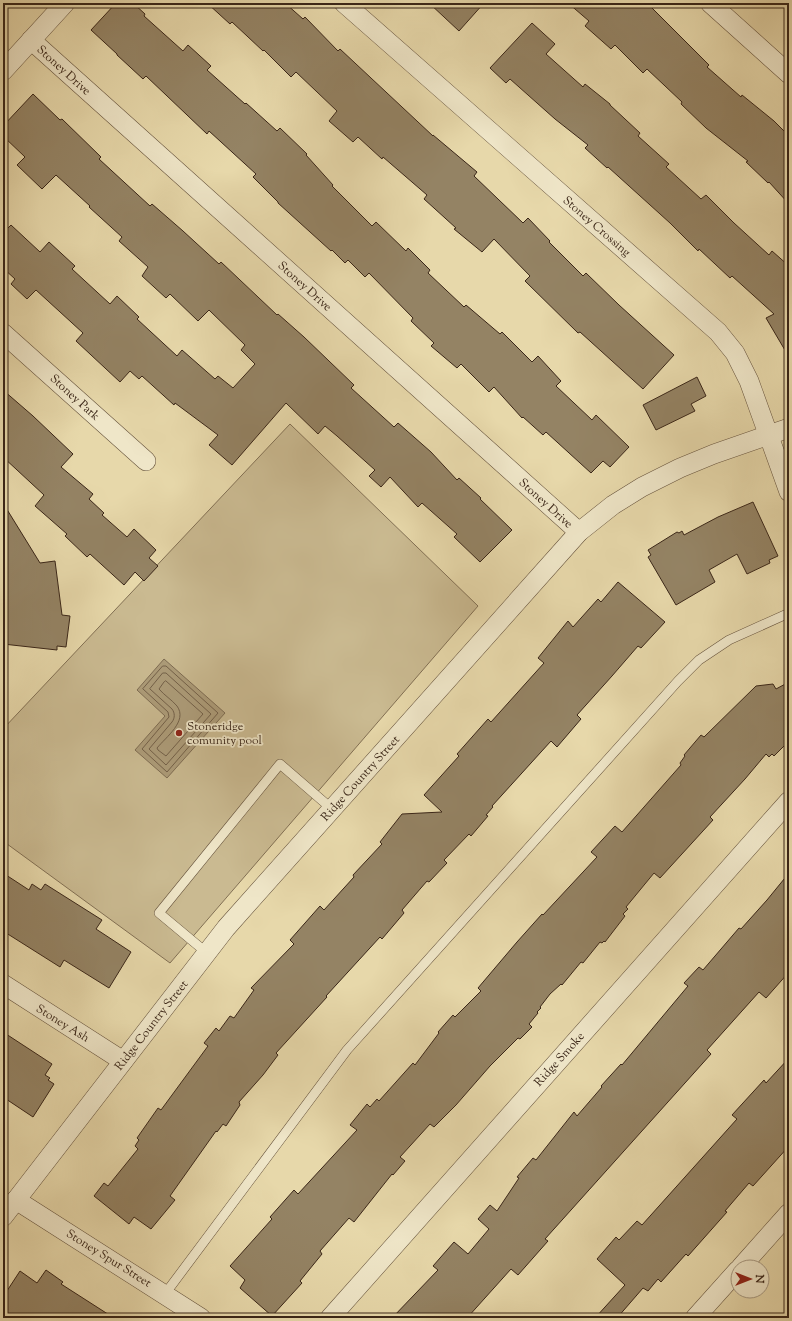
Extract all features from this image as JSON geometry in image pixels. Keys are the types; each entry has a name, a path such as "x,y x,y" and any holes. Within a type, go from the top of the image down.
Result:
{"street":[{"path":"3,71 65,3"},
{"name":"Stoney Crossing","path":"344,3 718,332 735,353 749,381 789,492"},
{"path":"710,3 789,74"},
{"name":"Stoney Drive","path":"31,40 579,532"},
{"name":"Stoney Park","path":"3,333 146,461"},
{"name":"Ridge Country Street","path":"3,1217 226,928 579,532 613,505 642,487 668,474 714,454 789,428"},
{"name":"Ridge Smoke","path":"330,1318 789,801"},
{"name":"Stoney Ash","path":"3,984 124,1061"},
{"name":"Stoney Spur Street","path":"16,1200 201,1318"},
{"path":"748,1259 789,1213"},
{"path":"695,1318 730,1279"}],"lane":[{"path":"165,1294 347,1050 678,681 699,660 729,640 789,613"},
{"path":"206,953 159,913 280,764 332,809"}],"shaded area":[{"path":"290,424 478,606 170,963 3,841 3,729"}],"water":[{"name":"Stoneridge comunity pool","path":"164,659 225,713 167,778 135,750 165,716 137,690"}],"building":[{"path":"116,3 133,3 145,14 144,16 183,51 188,45 211,66 207,70 277,131 280,128 307,154 306,155 333,185 332,186 372,226 376,222 406,251 408,248 430,270 428,273 464,307 466,305 500,334 502,332 532,362 538,356 561,381 556,386 592,420 596,415 629,447 610,467 603,461 591,473 546,432 543,435 523,417 522,418 494,387 489,392 461,364 457,368 431,346 434,343 411,321 413,318 369,273 365,277 348,260 345,263 332,250 331,251 278,203 253,177 256,174 209,131 207,134 146,76 143,79 91,30"},
{"path":"207,3 285,3 303,19 305,17 338,51 340,49 433,136 477,172 474,176 523,223 528,218 550,241 549,242 583,276 586,273 674,355 643,389 580,332 578,333 525,281 530,276 494,239 482,252 454,229 456,228 424,199 427,195 383,157 382,159 358,137 353,142 329,121 337,111 296,72 291,77 264,50 263,51 232,22 230,24"},
{"path":"429,3 484,3 459,31"},
{"path":"568,3 647,3 709,65 707,67 741,97 742,95 774,121 789,136 789,204 769,182 768,183 746,162 748,161 706,128 681,104 682,102 647,69 643,73 615,45 611,49 585,26 589,21"},
{"path":"532,23 555,44 546,54 583,87 585,84 610,104 640,133 638,136 669,164 666,167 701,199 706,195 769,255 772,251 789,266 789,357 766,318 774,314 732,276 730,278 699,249 698,251 670,223 585,148 588,145 555,119 510,79 506,83 490,68"},
{"path":"33,94 60,120 62,119 101,157 99,159 150,206 152,204 219,264 221,262 277,315 278,314 304,337 354,385 351,388 394,427 398,423 431,452 457,480 459,478 481,498 480,499 512,530 480,562 454,537 457,534 422,503 418,507 390,477 381,487 369,476 375,470 337,436 325,426 318,434 286,403 232,465 209,445 218,435 175,403 174,405 142,376 139,379 130,371 120,382 76,341 83,333 36,290 27,299 11,284 15,279 3,268 3,233 11,225 40,252 49,242 75,266 72,269 110,304 117,296 139,317 137,319 177,356 182,350 215,379 218,376 233,388 255,364 241,350 245,345 209,310 198,321 170,294 166,298 142,276 148,267 119,241 122,237 56,175 42,189 17,165 25,157 3,136 3,126"},
{"path":"697,377 706,396 691,404 695,411 656,430 643,405"},
{"path":"3,390 73,454 61,467 93,494 89,499 104,513 102,515 127,537 134,529 156,550 149,558 158,566 144,581 135,572 124,585 90,554 87,557 65,536 67,534 35,506 44,495 3,457"},
{"path":"753,502 778,556 769,560 770,563 747,574 737,554 709,570 715,582 676,605 648,557 651,555 648,550 677,532 679,533 682,531 684,535 718,517"},
{"path":"3,503 40,563 55,561 62,615 70,616 66,647 57,646 57,650 3,644 3,629 6,608 3,586"},
{"path":"618,582 665,622 641,648 638,646 577,715 581,719 557,747 551,741 492,806 493,807 486,815 488,816 471,836 469,834 444,860 447,863 429,882 427,881 402,910 404,913 382,939 380,937 276,1053 278,1055 263,1075 239,1102 240,1105 226,1126 223,1124 217,1132 216,1131 170,1196 175,1200 151,1229 134,1217 129,1224 94,1196 104,1183 108,1186 138,1149 135,1146 139,1140 137,1138 158,1108 161,1110 208,1046 204,1043 216,1028 219,1031 230,1016 234,1018 254,990 251,988 294,944 290,940 320,906 324,910 354,877 353,875 382,844 380,842 402,814 442,812 424,795 459,756 457,754 488,719 491,722 544,663 538,658 568,621 573,627 598,599 601,602"},
{"path":"789,682 789,741 774,756 772,754 769,757 766,754 710,817 713,820 660,878 654,873 626,907 628,909 623,914 625,916 605,942 600,942 562,985 561,984 550,994 529,1024 532,1027 520,1039 518,1038 490,1066 456,1105 434,1127 430,1124 400,1157 405,1161 393,1175 392,1174 354,1222 349,1218 320,1251 322,1254 300,1281 302,1283 272,1316 240,1288 245,1280 230,1266 272,1219 270,1217 294,1190 298,1194 357,1130 350,1125 367,1104 370,1107 377,1099 379,1101 413,1063 415,1065 439,1033 438,1032 453,1015 455,1017 481,991 478,988 517,942 597,857 591,852 615,826 622,832 681,765 680,763 685,756 684,755 701,735 704,737 756,686 773,684 776,689"},
{"path":"3,873 29,890 32,884 41,890 45,884 102,920 96,929 131,952 109,988 64,960 60,967 3,931"},
{"path":"789,873 789,972 766,998 759,992 707,1050 711,1054 545,1239 548,1241 518,1275 511,1269 467,1318 392,1318 438,1270 433,1266 454,1242 468,1254 489,1229 478,1219 490,1205 497,1211 519,1178 517,1177 533,1158 536,1160 574,1112 577,1116 602,1087 601,1086 621,1064 622,1065 688,986 684,983 699,967 703,970 739,928 741,929 767,900"},
{"path":"3,1032 52,1064 45,1075 50,1078 48,1080 54,1084 33,1117 3,1097"},
{"path":"789,1058 789,1146 753,1186 749,1183 725,1211 727,1212 688,1256 686,1254 661,1282 658,1279 648,1291 643,1288 617,1318 595,1318 625,1285 597,1259 616,1237 619,1240 637,1221 642,1225 737,1119 732,1115 764,1080 766,1083"},
{"path":"46,1270 63,1282 61,1284 114,1318 3,1318 3,1297 20,1271 37,1283"}],"place":[{"name":"Stoneridge comunity pool","path":"179,733"}]}
